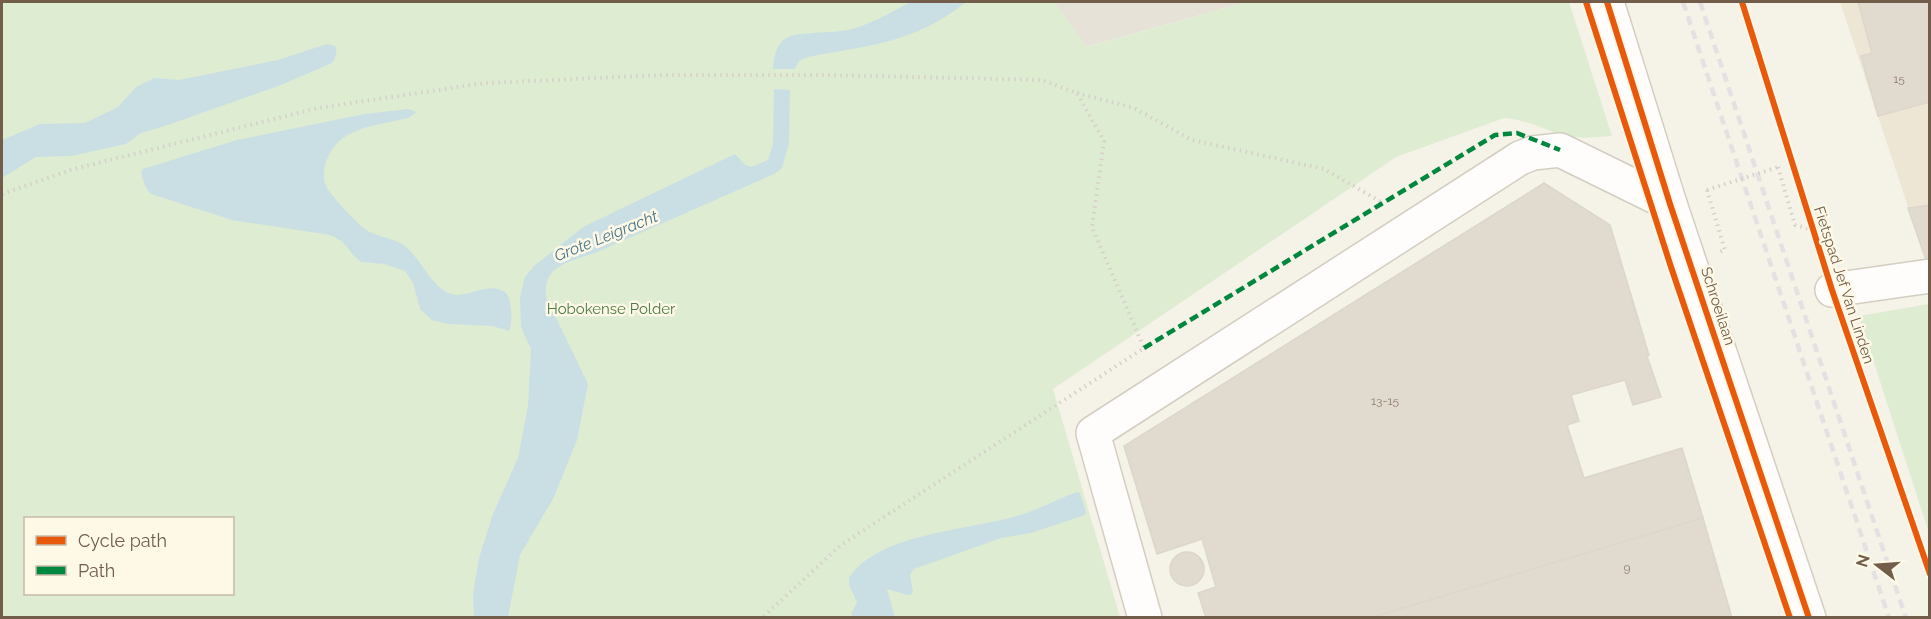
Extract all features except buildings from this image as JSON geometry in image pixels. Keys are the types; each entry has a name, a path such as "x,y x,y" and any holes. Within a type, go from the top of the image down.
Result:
{"street":[{"name":"Schroeilaan","path":"1607,2 1670,204 1809,618"},
{"path":"1145,618 1094,433 1520,158 1533,153 1560,150 1670,204"},
{"path":"1832,290 1929,276"}],"path":[{"path":"2,194 70,170 318,108 485,83 663,75 828,75 1042,80 1077,93 1134,108 1192,140 1324,169 1383,203"},
{"path":"762,618 841,545 1144,348 1092,227 1104,141 1077,93"},
{"path":"1724,248 1707,190 1778,167 1795,225 1813,230"}],"shaded area":[{"path":"1054,2 1246,2 1086,47"},
{"path":"1840,2 1929,2 1929,259 1926,260 1923,252"}],"green space":[{"name":"Hobokense Polder","path":"2,2 1054,2 1087,47 1246,2 1569,2 1612,136 1572,137 1504,118 1396,157 1053,389 1120,617 2,617"},
{"path":"1929,304 1930,530 1928,530 1859,316"}],"water":[{"path":"911,2 966,2 947,16 910,34 872,45 808,57 799,61 795,69 773,69 778,47 788,37 856,28"},
{"path":"327,44 336,48 336,55 332,63 281,85 141,133 126,144 71,156 36,157 2,178 2,140 40,124 85,123 118,107 136,87 154,78 179,80 278,60"},
{"name":"Grote Leigracht","path":"774,89 790,90 789,143 782,168 774,174 595,253 568,262 554,271 549,278 546,297 588,384 577,440 554,497 520,555 508,617 474,617 473,593 479,558 493,514 518,458 528,406 531,349 521,327 520,298 525,277 534,266 583,227 735,154 744,164 751,167 768,160 773,144"},
{"path":"408,109 416,112 406,118 358,131 341,140 334,147 326,162 324,174 326,186 346,211 365,229 407,248 444,291 458,295 492,288 505,292 511,311 509,331 492,326 448,324 432,320 420,309 413,283 405,271 384,264 361,262 344,244 330,235 232,220 151,194 141,172 143,169 237,140 365,114"},
{"path":"1077,492 1080,493 1085,515 1031,533 1001,538 914,569 910,575 912,594 907,595 887,589 895,617 853,617 851,614 857,602 849,585 849,578 862,563 880,552 924,536 1021,515"}],"railway":[{"path":"1683,2 1889,618"},
{"path":"1700,2 1906,618"}],"marked path":[{"path":"1144,348 1495,135 1517,133 1560,150"}],"cycle path":[{"path":"1586,2 1671,267 1790,618"},
{"path":"1607,2 1670,204 1809,618"},
{"name":"Fietspad Jef Van Linden","path":"1742,2 1832,290 1930,574"}]}
